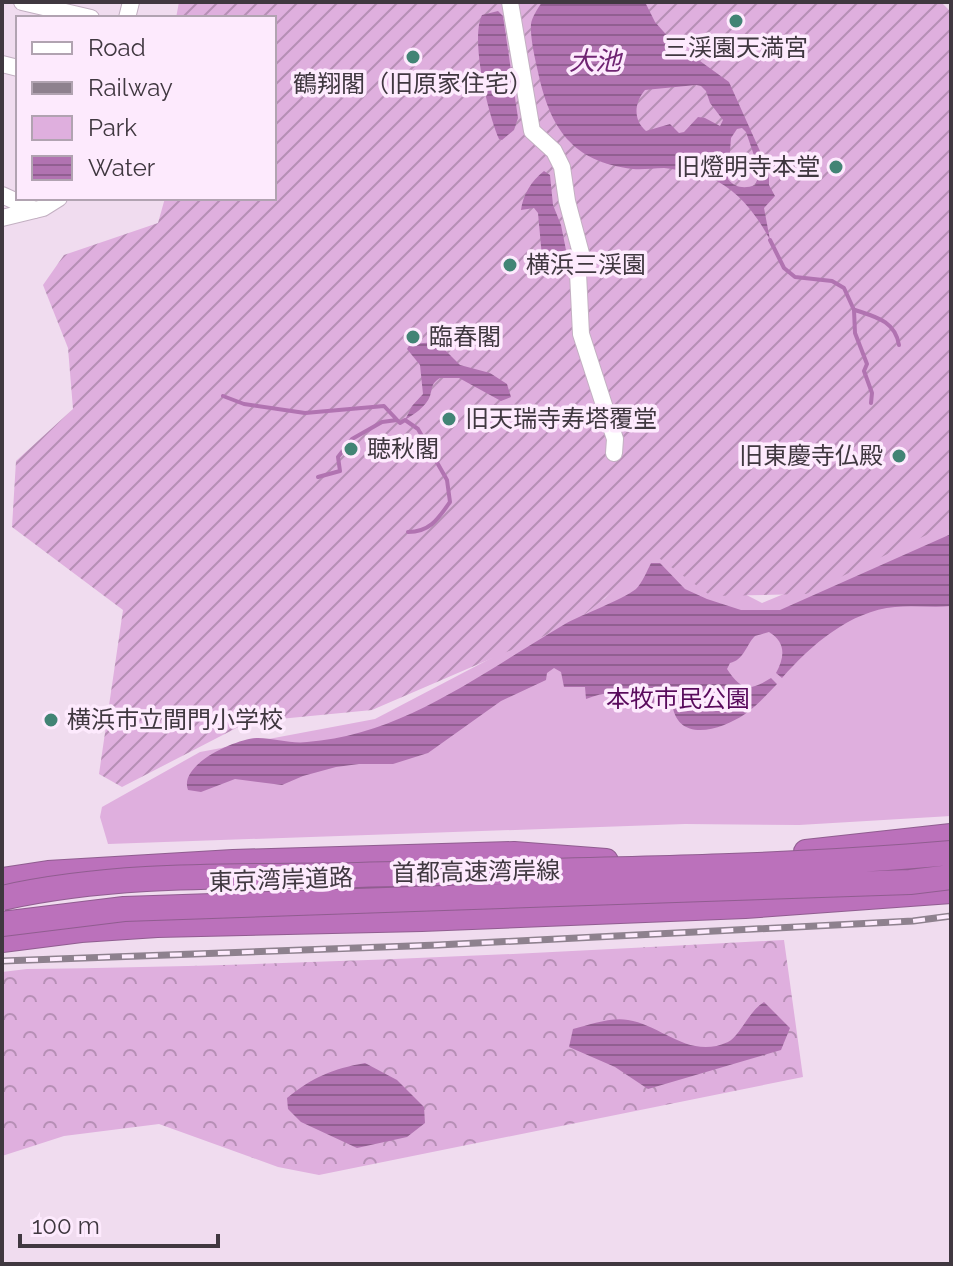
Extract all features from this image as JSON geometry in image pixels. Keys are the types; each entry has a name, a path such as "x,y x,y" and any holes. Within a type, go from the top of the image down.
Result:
{"highway":[{"name":"東京湾岸道路","path":"2,907 78,891 172,883 657,865 744,859 951,836"},
{"path":"862,860 899,851 951,846"},
{"name":"首都高速湾岸線","path":"2,898 56,889 171,879 758,866 951,853"},
{"name":"東京湾岸道路","path":"2,880 48,873 233,862 514,854 657,865"},
{"name":"首都高速湾岸線","path":"2,922 124,909 910,882 951,877"},
{"name":"東京湾岸道路","path":"2,940 157,925 422,919 656,909 845,900 951,891"},
{"name":"東京湾岸道路","path":"2,922 69,910 121,906 462,894 656,909"}],"street":[{"path":"22,2 82,16"},
{"path":"510,2 532,131 554,151 562,167 567,201 580,243 581,334 615,439 614,453"},
{"path":"2,195 35,210"},
{"path":"2,218 35,210 56,200"}],"green space":[{"path":"179,2 941,2 951,12 951,523 806,594 711,596 656,556 574,623 372,710 248,722 122,787 99,774 123,610 12,527 16,461 73,409 68,348 43,285 64,255 158,223 164,200 276,200 276,16 176,16"},
{"name":"本牧市民公園","path":"951,520 951,816 799,825 685,824 108,844 100,817 102,807 200,752 375,719 604,599 658,549 762,603 895,548"},
{"path":"784,940 803,1077 319,1175 278,1167 159,1124 64,1136 2,1156 2,972 406,959"}],"water":[{"name":"大池","path":"542,2 645,2 655,22 671,40 729,82 769,171 769,185 775,196 764,208 770,240 748,207 734,192 717,181 664,168 637,169 612,165 594,159 567,139 549,110 534,55 531,24","holes":["696,85 706,91 710,103 723,120 720,126 698,117 684,132 679,133 670,124 646,131 642,127 636,111 645,90","742,128 760,173 755,185 748,187 737,186 728,179 731,138 737,129"]},
{"path":"498,11 503,16 518,118 514,130 502,140 499,139 486,95 478,41 482,15"},
{"path":"544,171 550,175 553,205 561,225 568,260 561,270 554,270 552,264 547,263 544,267 535,267 531,262 542,257 538,213 534,208 521,210 528,189"},
{"path":"437,342 460,365 490,373 507,384 511,397 501,401 459,378 440,378 434,384 426,404 405,420 423,394 420,365 407,349 410,344"},
{"path":"951,534 951,606 895,607 862,615 819,642 782,678 776,673 782,656 779,640 769,632 755,636 742,656 730,663 727,669 746,687 771,678 777,684 749,711 712,729 700,730 681,724 672,701 668,700 645,706 616,693 586,699 585,687 564,687 561,672 554,668 547,673 546,680 501,701 428,753 393,764 336,767 282,785 235,779 201,792 188,790 187,780 200,762 237,742 258,738 301,742 342,737 376,728 442,698 565,624 630,593 640,584 651,563 660,563 685,589 707,599 741,610 780,610"},
{"path":"764,1002 790,1028 781,1050 648,1089 615,1067 569,1047 573,1029 621,1019 640,1023 688,1044 714,1046 732,1039"},
{"path":"365,1063 397,1080 424,1107 425,1123 407,1137 357,1148 301,1122 288,1109 287,1098 314,1079"}],"waterway":[{"path":"770,240 784,268 795,277 832,281 844,288 854,310 855,333 867,364 864,371 872,393 871,403"},
{"path":"855,310 889,325 899,345"},
{"path":"223,396 244,404 305,413 384,406 400,423 405,420 418,429 447,480 450,502 428,527 408,532"},
{"path":"318,477 340,471 338,457 352,439 382,422 397,420"}],"railway":[{"path":"2,961 438,945 913,921 951,916"}],"place":[{"name":"三渓園天満宮","path":"736,21"},
{"name":"鶴翔閣（旧原家住宅）","path":"413,57"},
{"name":"旧燈明寺本堂","path":"836,167"},
{"name":"横浜三渓園","path":"510,265"},
{"name":"臨春閣","path":"413,337"},
{"name":"旧天瑞寺寿塔覆堂","path":"449,419"},
{"name":"聴秋閣","path":"351,449"},
{"name":"旧東慶寺仏殿","path":"899,456"},
{"name":"横浜市立間門小学校","path":"51,720"}]}
